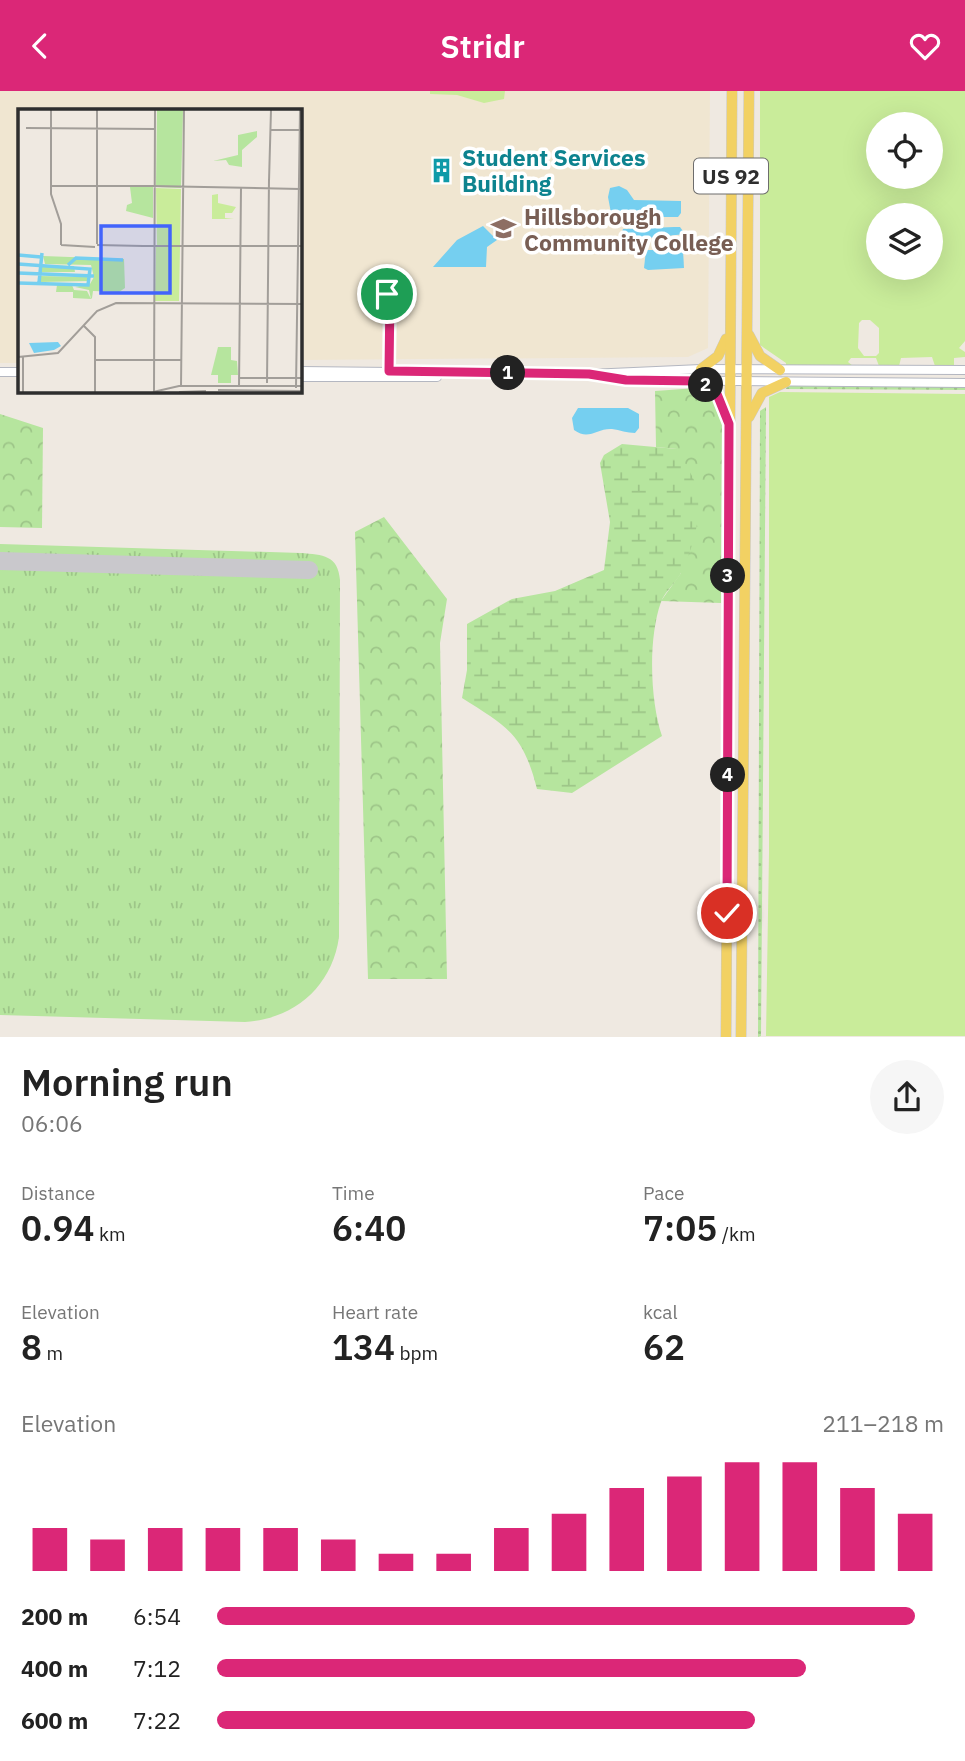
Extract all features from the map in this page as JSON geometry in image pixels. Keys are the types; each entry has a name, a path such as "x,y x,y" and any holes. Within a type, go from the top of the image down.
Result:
{"main road":[{"name":"US 92","path":"726,1037 732,91"},
{"name":"US 92","path":"741,1037 749,91"},
{"path":"701,369 718,356 729,332"},
{"path":"748,332 760,356 780,370"},
{"path":"698,381 717,394 729,424"},
{"path":"747,421 762,393 786,382"},
{"path":"728,724 744,724"}],"street":[{"path":"389,375 390,294"},
{"path":"301,377 468,373 589,374 701,369 965,370"},
{"path":"842,370 842,382"},
{"path":"866,370 866,383"},
{"path":"938,370 938,382"},
{"path":"301,371 389,375"},
{"path":"0,372 18,372"},
{"path":"589,374 626,380 965,383"}],"shaded area":[{"name":"Hillsborough Community College","path":"0,91 710,91 708,348 688,357 301,360 301,109 18,109 18,363 0,363"}],"green space":[{"path":"430,91 505,91 504,99 484,103 457,95 430,94"},
{"path":"760,91 965,91 965,341 959,348 965,352 965,357 954,358 954,366 935,366 932,357 901,358 899,366 879,366 876,358 851,358 848,362 853,366 786,366 786,363 760,345","holes":["862,320 870,320 879,328 879,353 876,356 864,356 858,348 859,323"]},
{"path":"787,386 965,387 965,390 786,389"},
{"path":"697,388 714,396 722,415 721,603 661,601 681,573 677,449 656,447 655,391"},
{"path":"780,392 965,394 965,1036 766,1036 769,853 769,397"},
{"path":"766,407 761,1036 758,1037 760,411"},
{"path":"0,414 43,428 42,528 0,527"},
{"path":"622,444 677,449 695,483 699,498 698,519 690,552 680,575 661,602 654,633 653,688 662,736 572,793 537,789 526,756 512,734 462,698 467,670 467,624 512,599 555,591 604,570 610,522 600,463 604,455"},
{"path":"384,517 447,599 440,643 447,979 368,979 355,532"},
{"path":"0,544 301,553 322,556 333,561 340,580 339,937 335,955 319,985 294,1007 263,1020 245,1022 0,1015 0,567 310,576 311,565 0,554"}],"water":[{"path":"619,186 627,190 634,200 681,201 681,213 678,217 616,217 611,213 608,197 610,188"},
{"path":"483,226 497,240 487,247 486,267 433,267 457,240"},
{"path":"680,227 685,234 640,239 621,236 623,229"},
{"path":"646,250 683,250 684,268 648,270 644,268"},
{"path":"578,408 628,408 639,414 639,428 635,433 612,429 589,434 579,433 574,430 572,418"}],"taxiway":[{"path":"0,561 309,570"}],"place":[{"name":"Student Services Building","path":"442,170"},
{"name":"Hillsborough Community College","path":"504,229"}],"route":[{"path":"387,294 390,294 389,371 589,374 626,380 698,381 710,388 720,399 729,424 727,913"}]}
